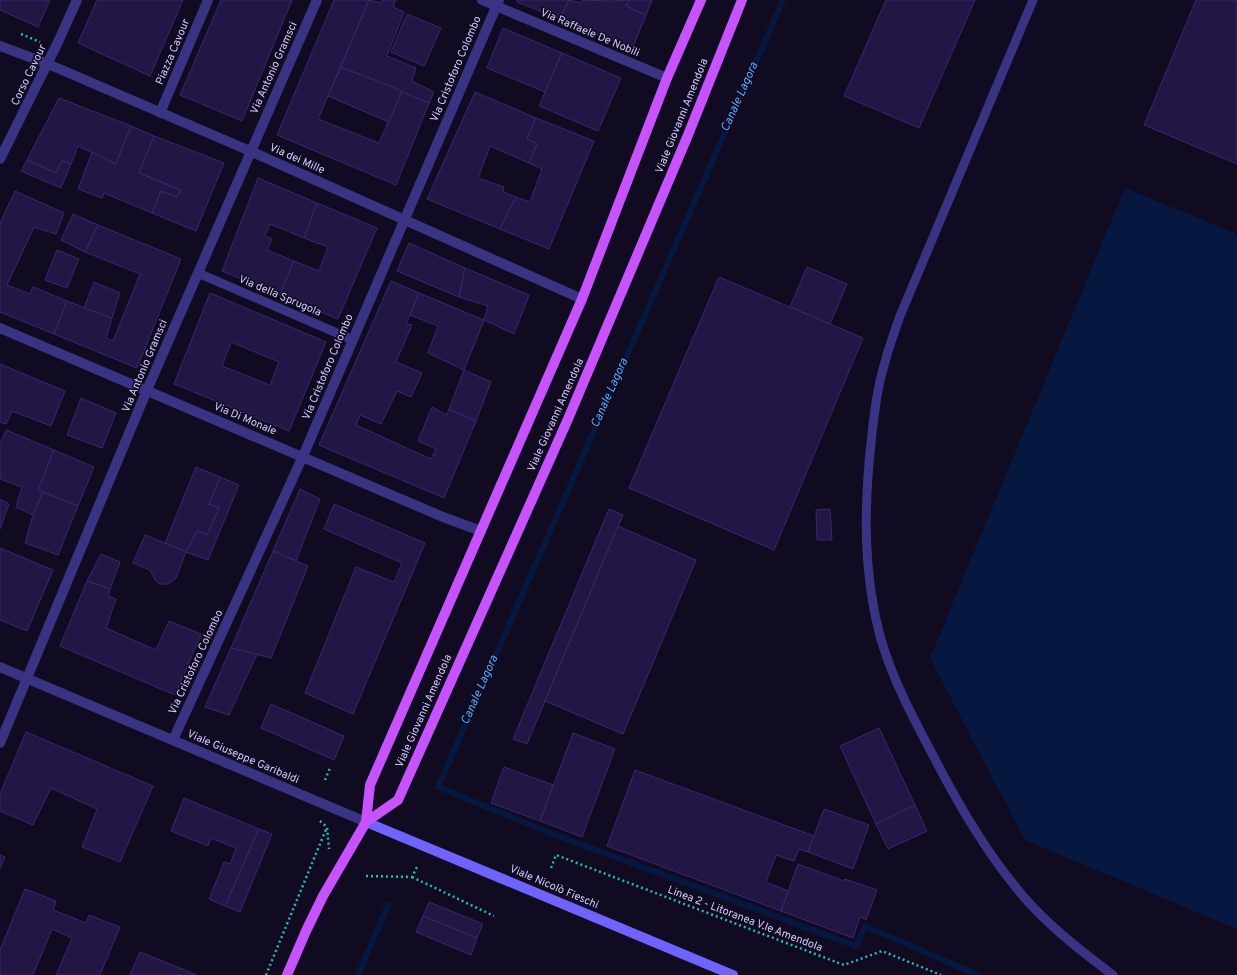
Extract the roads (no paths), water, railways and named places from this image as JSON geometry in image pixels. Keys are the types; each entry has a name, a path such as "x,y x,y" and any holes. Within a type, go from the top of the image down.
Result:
{"main road":[{"name":"Viale Giovanni Amendola","path":"287,975 306,930 366,822 370,785 582,299 667,78 702,0"},
{"name":"Viale Giovanni Amendola","path":"366,822 398,800 568,419 688,135 742,0"},
{"name":"Viale Nicolò Fieschi","path":"366,822 733,975"}],"street":[{"name":"Corso Cavour","path":"0,159 48,64 77,0"},
{"name":"Piazza Cavour","path":"160,113 208,0"},
{"name":"Via Antonio Gramsci","path":"0,743 147,390 317,0"},
{"name":"Via Raffaele De Nobili","path":"482,0 497,3 667,78"},
{"name":"Via Cristoforo Colombo","path":"173,740 303,456 497,3"},
{"name":"Via dei Mille","path":"0,46 48,64 250,151 582,299"},
{"name":"Via Di Monale","path":"0,328 444,517 481,531"},
{"name":"Viale Giuseppe Garibaldi","path":"0,667 366,822"}],"lane":[{"path":"1033,0 900,316 885,361 876,398 868,473 865,530 869,577 880,636 903,699 951,789 978,835 1014,886 1052,926 1113,975"},
{"name":"Via della Sprugola","path":"198,273 353,340"}],"water":[{"path":"1125,188 1237,234 1237,929 1025,840 930,658"}],"waterway":[{"name":"Canale Lagora","path":"783,0 438,787 545,831 856,946 865,926 978,975"},
{"name":"Canale Lagora","path":"358,975 388,905"}]}
